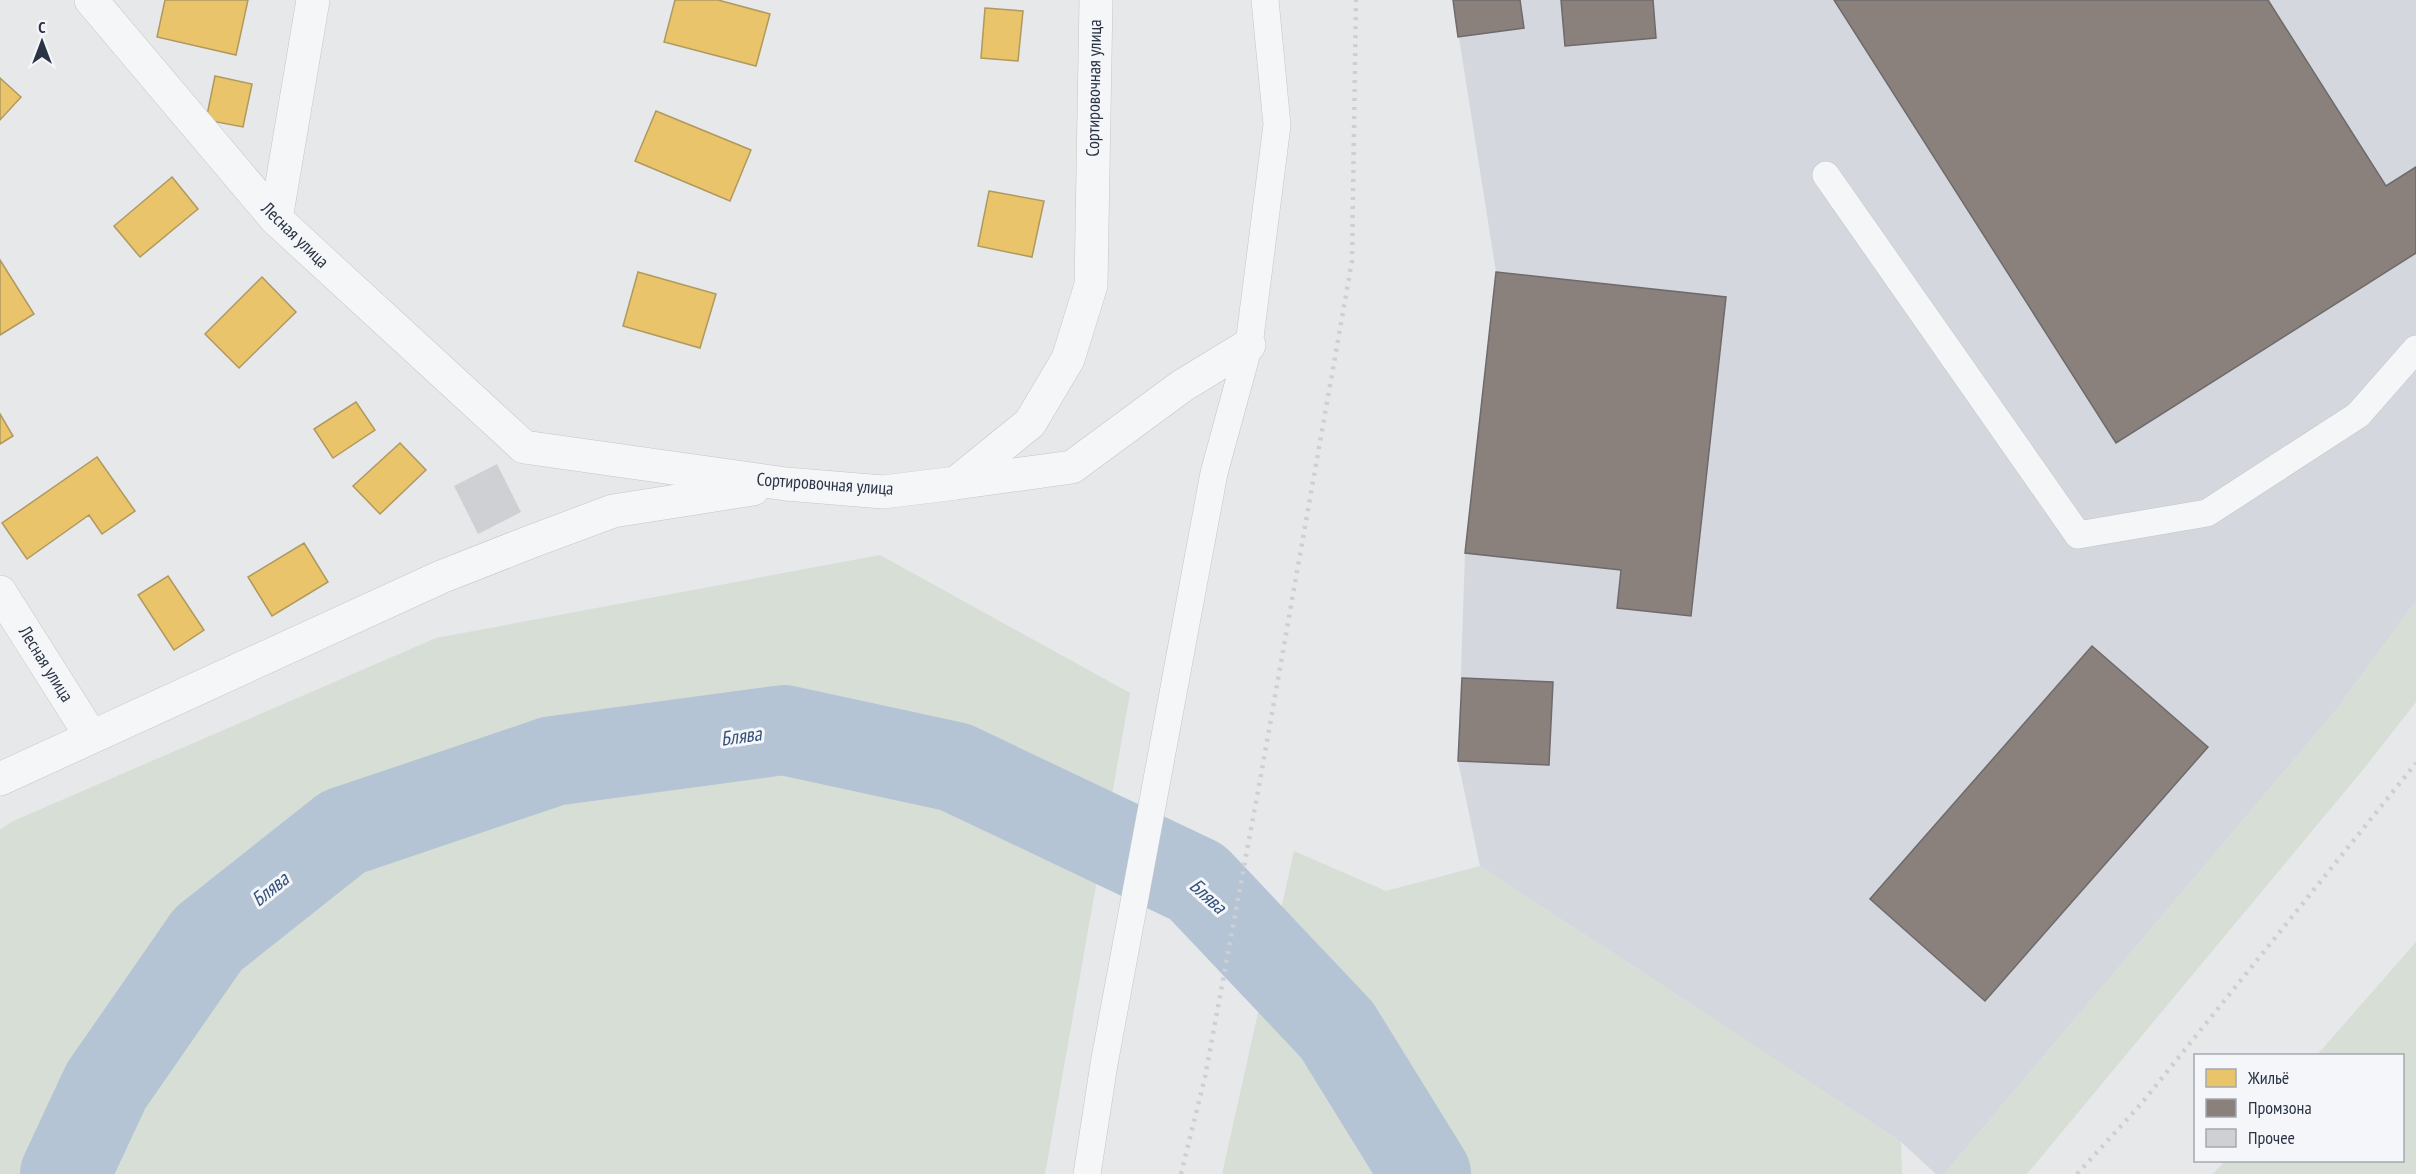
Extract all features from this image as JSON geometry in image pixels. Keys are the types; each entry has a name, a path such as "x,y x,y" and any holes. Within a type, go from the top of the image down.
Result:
{"street":[{"name":"Лесная улица","path":"91,0 276,219 524,447"},
{"path":"276,219 313,0"},
{"name":"Сортировочная улица","path":"524,447 786,484 883,492 956,483 1030,423 1068,359 1091,285 1096,0"},
{"path":"956,483 1072,467 1182,386 1249,345"},
{"path":"0,779 441,577 613,511 786,484"},
{"name":"Лесная улица","path":"0,592 91,736"}],"lane":[{"path":"1086,1174 1104,1064 1165,747 1214,473 1249,345 1277,125 1265,0"},
{"path":"1826,175 2078,535 2207,513 2358,415 2416,349"}],"shaded area":[{"path":"1453,0 2416,0 2416,601 2336,710 1944,1174 1936,1174 1901,1142 1480,866 1458,761 1465,553 1496,272"},
{"path":"880,555 1130,693 1045,1174 0,1174 0,830 11,822 436,638"},
{"path":"2416,601 2416,702 2366,766 2027,1174 1944,1174 2336,710"},
{"path":"1294,851 1386,891 1480,866 1901,1142 1902,1174 1222,1174"},
{"path":"2416,942 2416,1174 2213,1174 2224,1162 2404,1162 2404,1054 2318,1054"}],"building: Жильё":[{"path":"165,0 248,0 236,55 157,37"},
{"path":"675,0 718,0 770,14 756,66 664,42"},
{"path":"985,8 1023,11 1018,61 981,58"},
{"path":"215,76 252,84 243,127 206,120"},
{"path":"0,78 21,97 0,120"},
{"path":"656,111 751,150 730,201 635,161"},
{"path":"172,177 198,209 140,257 114,226"},
{"path":"989,191 1044,201 1032,257 978,246"},
{"path":"0,260 34,314 0,335"},
{"path":"638,272 716,294 700,348 623,326"},
{"path":"262,277 296,312 239,368 205,334"},
{"path":"356,402 375,430 333,458 314,429"},
{"path":"0,414 13,436 0,444"},
{"path":"400,443 426,470 380,514 353,486"},
{"path":"97,457 135,511 102,534 89,515 27,559 2,523"},
{"path":"304,543 328,582 272,616 248,577"},
{"path":"168,576 204,630 174,650 138,595"}],"building: Промзона":[{"path":"1453,0 1520,0 1524,28 1458,37"},
{"path":"1561,0 1653,0 1656,38 1565,46"},
{"path":"1834,0 2268,0 2386,186 2416,167 2416,253 2116,443"},
{"path":"1496,272 1726,297 1691,616 1617,608 1621,570 1465,553"},
{"path":"2092,646 2208,747 1985,1001 1870,899"},
{"path":"1462,678 1553,682 1549,765 1458,761"}],"building: Прочее":[{"path":"497,464 521,512 478,534 454,486"}],"waterway":[{"name":"Блява","path":"65,1174 106,1086 208,939 343,832 553,761 784,730 955,767 1197,882 1337,1030 1426,1174"}],"railway":[{"path":"1181,1174 1205,1077 1352,261 1356,0"},
{"path":"2077,1174 2141,1104 2416,763"}]}
